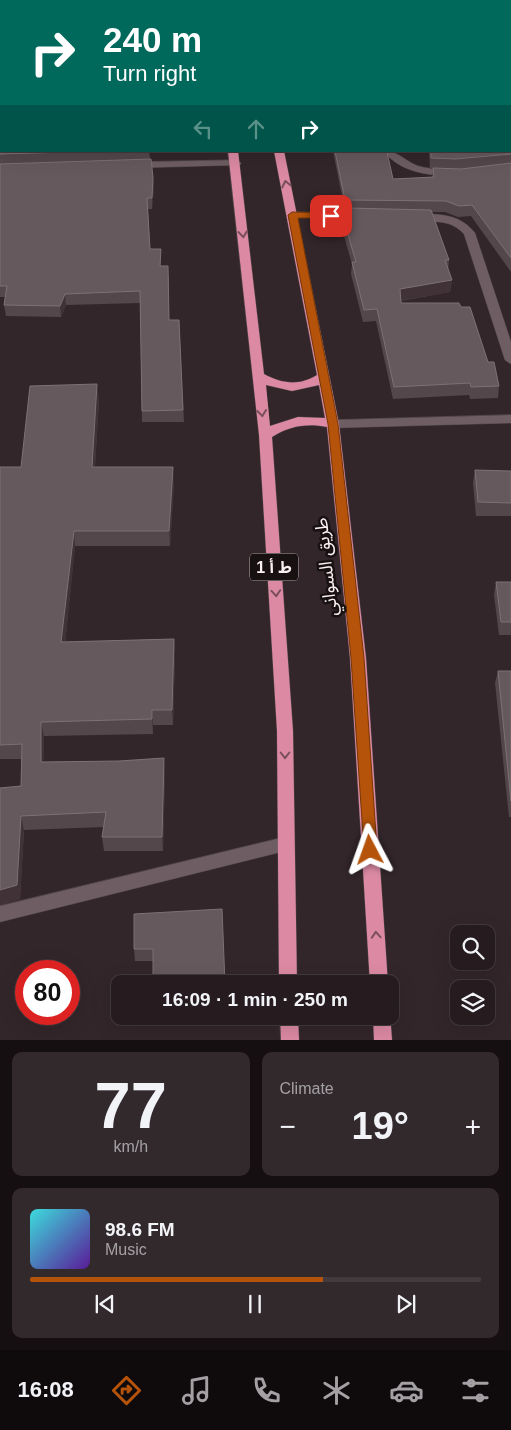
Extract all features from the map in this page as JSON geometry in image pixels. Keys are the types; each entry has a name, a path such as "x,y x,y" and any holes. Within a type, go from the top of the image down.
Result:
{"highway":[{"name":"طريق السواني","path":"280,152 333,424 358,658 379,975"},
{"name":"ط أ 1","path":"235,157 265,435 285,731 288,975"},
{"path":"258,376 278,386 292,387 316,382 325,376"},
{"path":"265,435 274,429 308,420 333,424"},
{"path":"289,1025 290,1040"},
{"path":"382,1025 383,1040"}],"street":[{"path":"389,152 404,165 416,170 458,172"},
{"path":"122,166 235,157"},
{"path":"292,215 378,216"},
{"path":"407,217 445,217 462,224 469,233 511,360"},
{"path":"333,424 511,419"},
{"path":"0,914 285,844"}],"building":[{"path":"0,152 70,152 0,154"},
{"path":"335,152 387,152 393,179 434,177 433,168 461,169 511,163 511,258 472,205 459,206 446,201 345,200"},
{"path":"431,152 511,152 511,154 456,159 431,158"},
{"path":"151,159 153,177 152,198 147,198 150,249 161,249 160,266 168,266 169,320 179,320 183,410 142,411 140,291 65,294 60,306 4,305 7,286 0,286 0,164"},
{"path":"347,208 431,210 449,260 445,260 452,280 400,289 401,303 459,303 461,307 470,307 488,362 494,362 499,386 471,387 470,383 394,387 377,309 364,310 352,262 356,262 343,218 349,217"},
{"path":"97,384 92,467 173,467 169,531 74,531 61,642 174,639 172,710 152,710 152,719 41,722 41,762 119,761 164,758 162,837 102,837 106,812 21,816 17,885 0,890 0,788 21,786 22,744 0,745 0,467 21,467 30,386"},
{"path":"475,470 511,471 511,503 478,502"},
{"path":"496,582 511,582 511,622 501,622"},
{"path":"498,671 511,671 511,801"},
{"path":"222,909 225,975 153,975 153,949 134,949 134,914"}],"route":[{"path":"331,216 292,215 333,424 358,658 370,850"}]}
